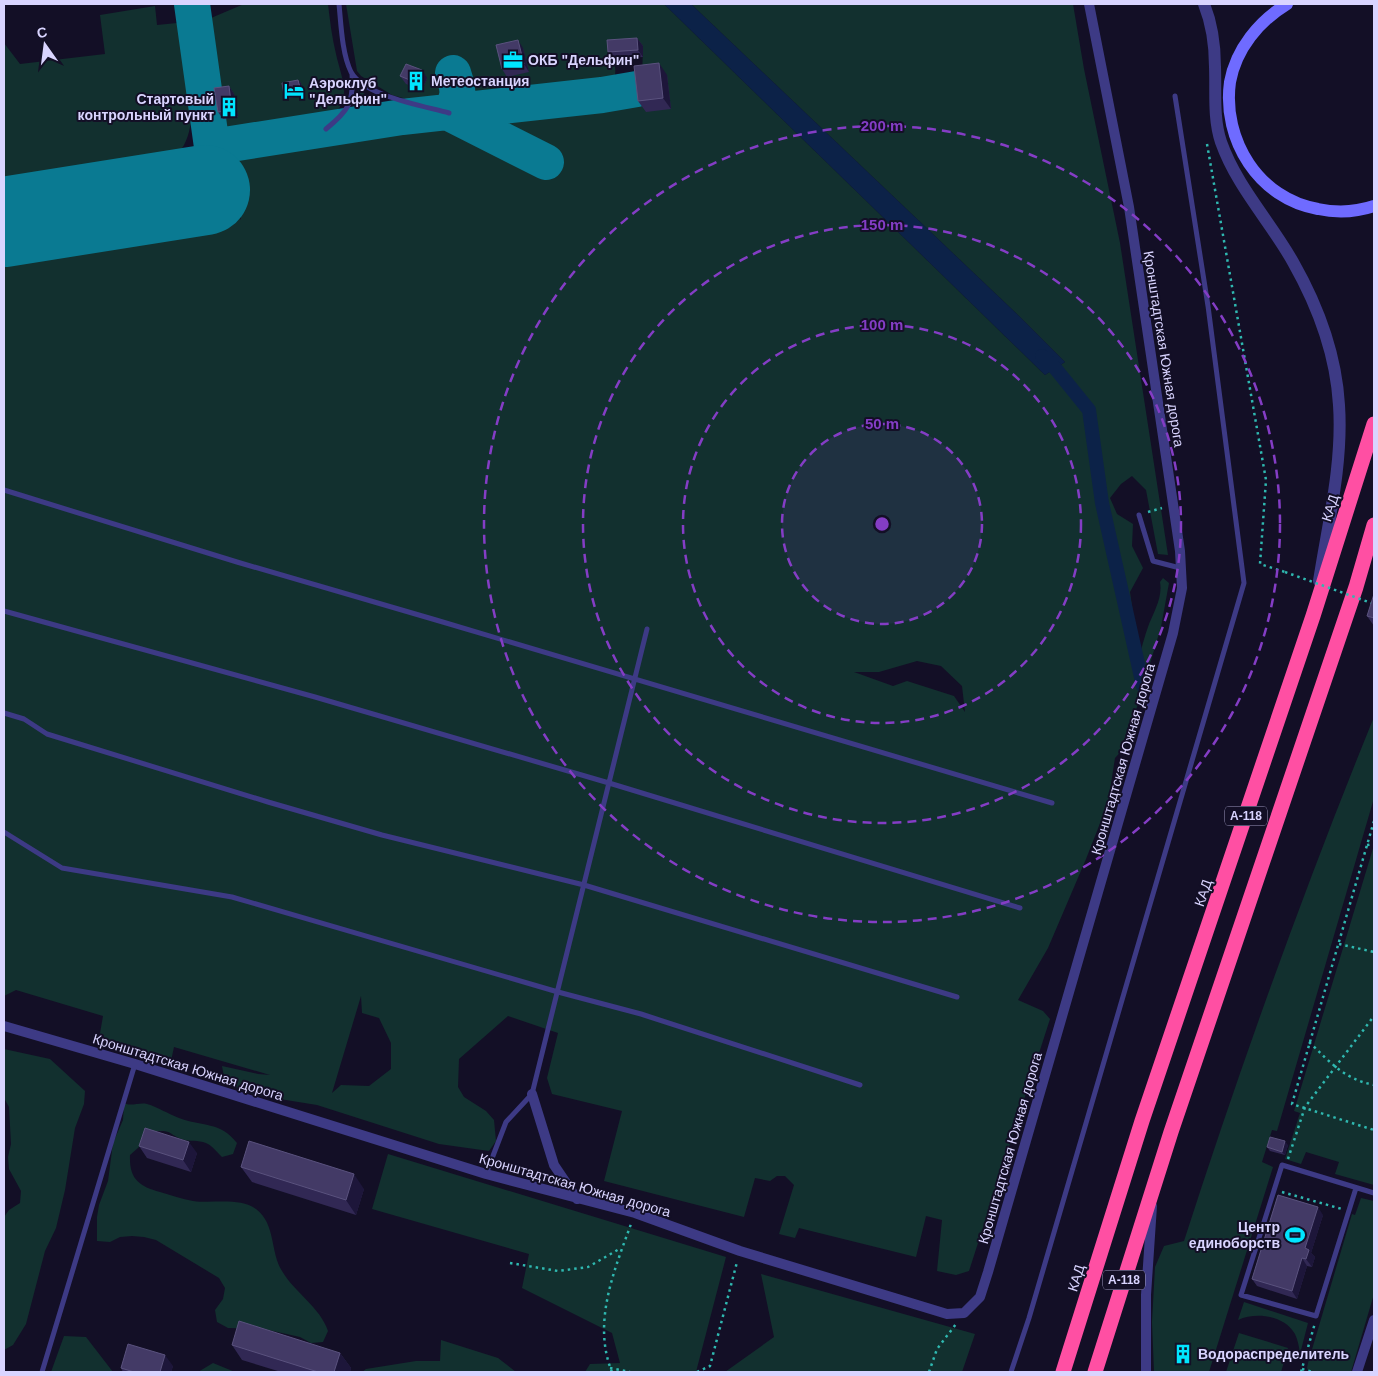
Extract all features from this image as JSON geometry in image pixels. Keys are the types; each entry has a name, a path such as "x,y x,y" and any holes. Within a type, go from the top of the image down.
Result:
{"highway":[{"name":"КАД","path":"1063,1372 1142,1121 1313,616 1374,424"},
{"name":"А-118","path":"1094,1372 1174,1122 1356,586 1374,525"}],"main road":[{"path":"1287,4 1268,17 1254,30 1234,68 1230,81 1230,110 1236,141 1245,159 1256,174 1267,186 1286,198 1307,207 1336,212 1354,211 1374,206"},
{"path":"1356,586 1374,550"}],"street":[{"name":"Кронштадтская Южная дорога","path":"4,1026 135,1064 486,1174 635,1213 740,1252 947,1314 964,1313 980,1297 986,1280 1173,632 1182,588 1180,551 1128,207 1089,4"},
{"path":"1204,4 1213,34 1216,118 1226,156 1239,180 1291,258 1308,288 1322,322 1335,374 1339,407 1337,470 1313,616"},
{"path":"532,1094 554,1165 577,1199"},
{"path":"1146,1372 1146,1295 1154,1187"},
{"path":"1357,1372 1374,1320"}],"lane":[{"path":"326,129 348,108 353,91 352,73 347,60 339,4"},
{"path":"352,73 360,82 388,97 449,113"},
{"path":"1011,1372 1037,1290 1244,583 1209,316 1175,96"},
{"path":"4,490 227,560 1052,803"},
{"path":"1139,514 1153,561 1181,568"},
{"path":"4,610 609,783 1020,908"},
{"path":"486,1174 506,1122 532,1094 647,629"},
{"path":"4,713 24,719 47,734 268,802 382,835 584,885 957,997"},
{"path":"4,832 62,868 232,897 558,992 641,1014 860,1085"},
{"path":"42,1372 135,1064"},
{"path":"1356,1188 1316,1316 1241,1294 1282,1165 1374,1193"}],"path":[{"path":"1207,141 1266,480 1260,564 1374,604"},
{"path":"1139,514 1173,505"},
{"path":"1374,821 1292,1104 1374,1130"},
{"path":"1367,845 1374,844"},
{"path":"1339,944 1374,952"},
{"path":"1286,1166 1305,1107 1374,1016"},
{"path":"1309,1042 1335,1068 1374,1085"},
{"path":"1273,1189 1349,1211"},
{"path":"612,1372 603,1336 606,1303 622,1247 635,1213"},
{"path":"510,1263 558,1270 588,1267 622,1247"},
{"path":"698,1372 710,1366 740,1252"},
{"path":"929,1372 937,1349 964,1313"},
{"path":"1312,1372 1302,1371 1316,1316"},
{"path":"610,1368 630,1372"}],"green space":[{"path":"244,4 328,4 333,42 344,90 340,106 325,121 242,134 234,134 225,129 223,119 238,117 219,96 211,18"},
{"path":"346,4 664,4 1045,375 1065,362 691,4 1073,4 1084,69 1120,243 1168,555 1158,554 1146,490 1132,476 1121,484 1110,498 1117,514 1133,524 1132,546 1143,568 1130,592 1141,650 1159,600 1160,582 1163,578 1169,583 1161,627 1125,747 1115,758 1108,803 1048,948 1018,1000 1043,1011 1050,1019 969,1271 956,1275 937,1271 942,1220 926,1216 916,1257 799,1228 795,1238 779,1234 794,1185 785,1176 777,1176 770,1181 755,1178 744,1217 604,1181 622,1111 552,1094 547,1078 558,1033 508,1016 459,1059 458,1087 464,1097 486,1111 494,1120 496,1141 489,1151 439,1144 317,1105 255,1095 233,1086 224,1077 222,1066 270,1075 174,1047 171,1061 99,1039 103,1016 16,990 4,996 4,255 239,217 241,220 229,150 338,131 410,122 470,118 644,96 642,78 643,46 613,48 614,78 608,87 601,92 463,107 425,104 392,95 361,76 357,71","holes":["917,661 941,666 962,686 965,712 954,696 907,681 893,686 854,672 879,672","361,996 362,1013 379,1018 391,1043 391,1069 369,1086 341,1085 332,1093"]},
{"path":"155,6 157,25 177,23 185,50 192,101 189,133 183,148 163,161 4,187 4,43 20,64 105,54 100,15"},
{"path":"358,90 370,97 409,110 346,118 354,105"},
{"path":"1374,717 1374,798 1277,1131 1272,1130 1262,1162 1273,1167 1209,1372 1154,1372 1152,1322 1155,1267 1164,1246 1184,1241 1274,977"},
{"path":"1374,845 1374,1185 1335,1174 1339,1162 1306,1152 1301,1164 1285,1159 1300,1113 1294,1111"},
{"path":"4,1049 50,1059 85,1091 84,1104 75,1128 65,1190 56,1228 45,1251 26,1324 13,1345 4,1350 4,1217 9,1210 20,1203 21,1191 9,1169 8,1157 11,1144 9,1107 4,1098"},
{"path":"124,1103 129,1105 147,1104 187,1121 217,1128 231,1136 237,1143 233,1154 222,1157 206,1143 185,1140 167,1132 157,1131 130,1155 131,1170 141,1184 160,1192 193,1201 242,1203 256,1209 267,1222 282,1271 324,1322 328,1331 323,1342 311,1343 300,1337 264,1329 228,1328 217,1322 215,1310 223,1299 225,1288 219,1278 156,1240 132,1236 120,1237 110,1242 97,1241 99,1205 108,1181 113,1143 123,1120"},
{"path":"388,1154 726,1257 696,1372 585,1372 590,1364 620,1363 612,1333 522,1288 529,1254 372,1209"},
{"path":"1361,1198 1374,1201 1374,1294 1351,1372 1309,1372 1307,1368 1308,1363 1352,1214 1355,1215"},
{"path":"761,1274 975,1334 962,1372 725,1372 774,1337"},
{"path":"1244,1302 1308,1323 1300,1354 1295,1334 1277,1319 1253,1316 1238,1320"},
{"path":"1239,1333 1288,1348 1281,1372 1226,1372"},
{"path":"64,1336 86,1337 113,1372 51,1372"},
{"path":"441,1340 498,1358 516,1372 362,1372 366,1369 416,1361 440,1361"},
{"path":"213,1363 235,1372 198,1372"}],"water":[{"path":"664,4 691,4 1065,362 1045,375"}],"building":[{"path":"637,38 638,50 608,52 607,40"},
{"path":"518,40 524,64 502,69 496,45"},
{"path":"659,63 663,98 638,101 634,66"},
{"path":"406,64 422,70 417,83 400,76"},
{"path":"298,80 301,91 284,95 282,83"},
{"path":"229,86 232,110 218,112 214,88"},
{"path":"1374,594 1374,618 1367,616"},
{"path":"145,1128 189,1142 183,1160 139,1146"},
{"path":"1270,1137 1285,1141 1282,1152 1267,1147"},
{"path":"249,1141 354,1174 346,1200 241,1167"},
{"name":"Центр единоборств","path":"1278,1195 1318,1207 1305,1248 1309,1250 1306,1259 1302,1258 1292,1291 1252,1279"},
{"path":"239,1321 340,1353 334,1372 318,1372 232,1345"},
{"path":"128,1344 165,1355 160,1372 134,1372 121,1368"}],"waterway":[{"path":"1042,356 1055,368 1089,410 1102,503 1143,686"}],"taxiway":[{"path":"192,4 212,147 212,178 205,190"},
{"path":"453,73 457,98 449,113 546,162"},
{"path":"212,147 402,117 602,95 637,89"}],"runway":[{"path":"4,222 205,190"}],"place":[{"name":"ОКБ \"Дельфин\"","path":"513,60"},
{"name":"Метеостанция","path":"416,81"},
{"name":"Аэроклуб \"Дельфин\"","path":"294,91"},
{"name":"Стартовый контрольный пункт","path":"229,107"},
{"name":"Центр единоборств","path":"1295,1235"},
{"name":"Водораспределитель","path":"1183,1354"}]}
